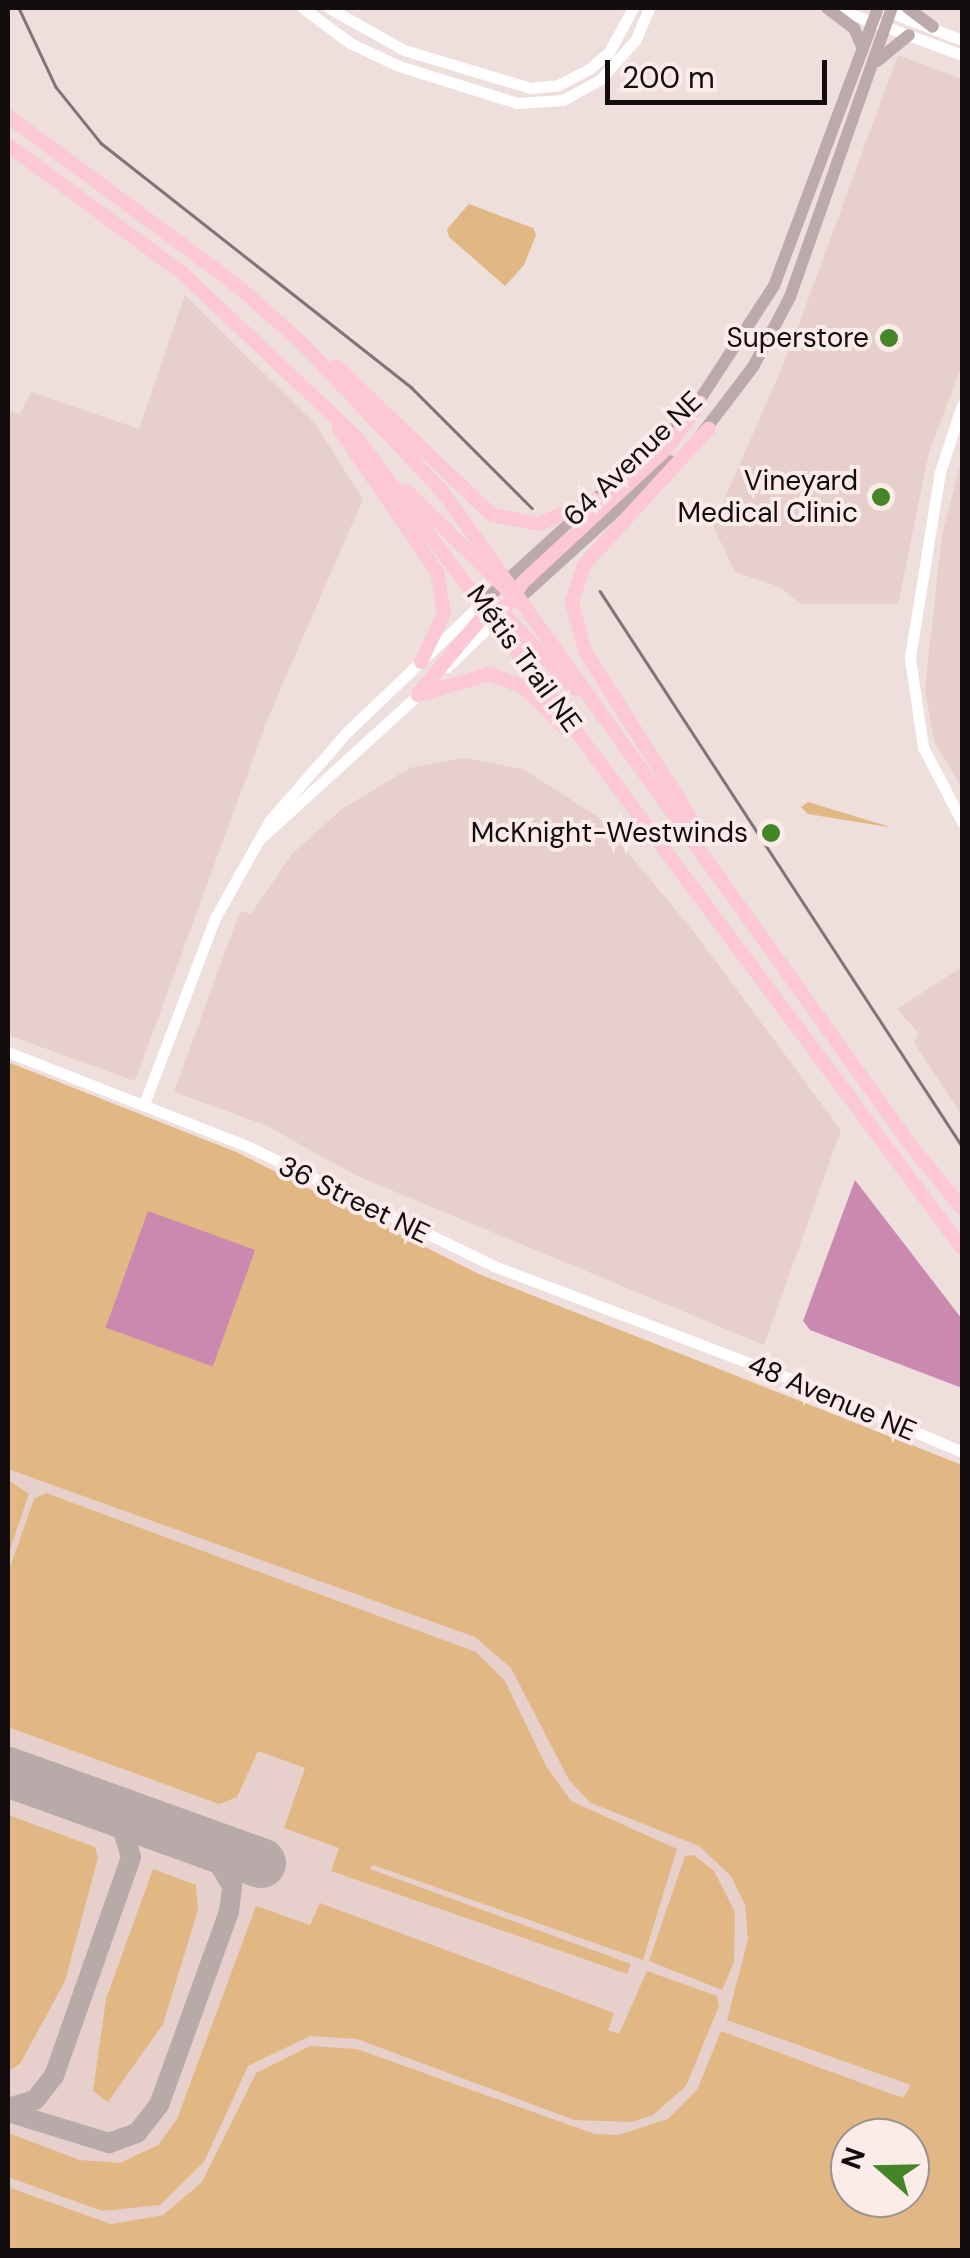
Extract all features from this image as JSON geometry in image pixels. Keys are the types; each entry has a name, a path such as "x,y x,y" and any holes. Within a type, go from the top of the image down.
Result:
{"main road":[{"path":"827,8 854,28 862,49"},
{"path":"908,8 933,27"},
{"name":"64 Avenue NE","path":"502,600 595,500 700,403 774,286 862,49 883,14"},
{"name":"64 Avenue NE","path":"502,600 709,428 753,367 790,296 869,71 883,14"},
{"path":"869,71 889,46 909,35"},
{"name":"Métis Trail NE","path":"8,116 146,214 302,343 442,491 597,762 962,1248"},
{"name":"Métis Trail NE","path":"8,145 181,272 337,418 502,600 588,701 715,867 912,1147 962,1208"},
{"path":"302,343 336,366 492,515 538,524 595,500"},
{"path":"418,695 502,600 668,448 700,403"},
{"path":"337,418 340,433 437,572 444,614 421,662"},
{"path":"709,428 584,565 572,602 585,651 715,867"},
{"path":"394,482 428,507 588,701"},
{"path":"418,695 490,674 514,681 597,762"}],"street":[{"path":"303,8 350,43 399,66 518,103 563,100 602,79 636,38 649,8"},
{"path":"329,8 404,50 530,88 558,85 590,69 609,52 634,8"},
{"path":"835,8 883,14 933,27 962,40"},
{"path":"883,14 909,35 962,55"},
{"path":"962,405 940,472 910,658 924,747 962,822"},
{"name":"64 Avenue NE","path":"144,1104 215,918 256,841 309,771 421,662 502,600"},
{"name":"64 Avenue NE","path":"256,841 418,695"},
{"name":"36 Street NE","path":"8,1052 144,1104 447,1246 701,1345"},
{"name":"48 Avenue NE","path":"701,1345 962,1452"}],"shaded area":[{"path":"898,55 962,79 962,365 929,452 898,604 801,604 780,587 735,572 713,526 791,346"},
{"path":"469,204 533,228 536,235 524,265 505,286 449,237 447,229"},
{"path":"185,295 315,424 363,499 268,718 135,1081 8,1035 8,410 20,414 31,392 139,429"},
{"path":"962,458 962,788 934,741 925,689 942,535"},
{"path":"464,758 523,769 598,817 690,927 841,1130 764,1345 355,1175 265,1125 174,1092 240,911 251,914 292,854 342,809 410,768"},
{"path":"808,802 888,827 808,814 801,807"},
{"path":"962,967 962,1115 914,1043 919,1034 897,1009"},
{"path":"8,1062 236,1152 481,1275 962,1465 962,2250 8,2250 8,2187 111,2224 163,2215 202,2182 256,2073 310,2046 357,2049 595,2134 618,2135 668,2119 697,2090 721,2031 904,2097 911,2085 727,2020 748,1939 745,1905 731,1876 699,1846 591,1803 569,1780 511,1668 475,1637 8,1469"},
{"path":"855,1180 962,1319 962,1388 810,1330 803,1321"},
{"path":"148,1211 255,1250 213,1367 106,1328"},
{"path":"8,1468 466,1619 962,1918 922,2084 877,2118 830,2118 830,2218 859,2218 867,2235 310,2046 256,2073 202,2182 163,2215 111,2224 8,2187"},
{"path":"8,1480 29,1494 8,1555"},
{"path":"46,1493 476,1652 505,1681 546,1766 571,1801 677,1849 643,1960 373,1865 370,1869 631,1964 627,1974 331,1871 339,1848 284,1828 305,1768 258,1751 237,1797 219,1804 8,1727 8,1573 34,1499"},
{"path":"8,1815 95,1847 98,1858 65,1981 20,2064 8,2071"},
{"path":"694,1855 714,1871 735,1912 734,1962 722,1990 649,1961 685,1856"},
{"path":"153,1869 196,1885 198,1910 163,2024 108,2102 93,2091 106,1999"},
{"path":"320,1903 614,2013 608,2030 619,2034 647,1971 717,1996 719,2006 686,2086 653,2115 632,2122 574,2120 357,2039 310,2036 248,2066 204,2162 160,2205 102,2211 8,2177 8,2133 80,2160 120,2163 158,2145 177,2119 256,1906 310,1925"}],"taxiway":[{"path":"8,2108 35,2100 54,2076 131,1857 121,1825 104,1810 15,1778"},
{"path":"8,2112 109,2143 137,2133 159,2105 229,1912 232,1886 210,1849 134,1820"}],"runway":[{"path":"8,1772 261,1863"}],"tram line":[{"path":"19,8 56,87 101,143 411,387 532,508"},
{"path":"600,591 962,1146"}],"place":[{"name":"Superstore","path":"889,338"},
{"name":"Vineyard Medical Clinic","path":"881,497"},
{"name":"McKnight-Westwinds","path":"771,833"}]}
